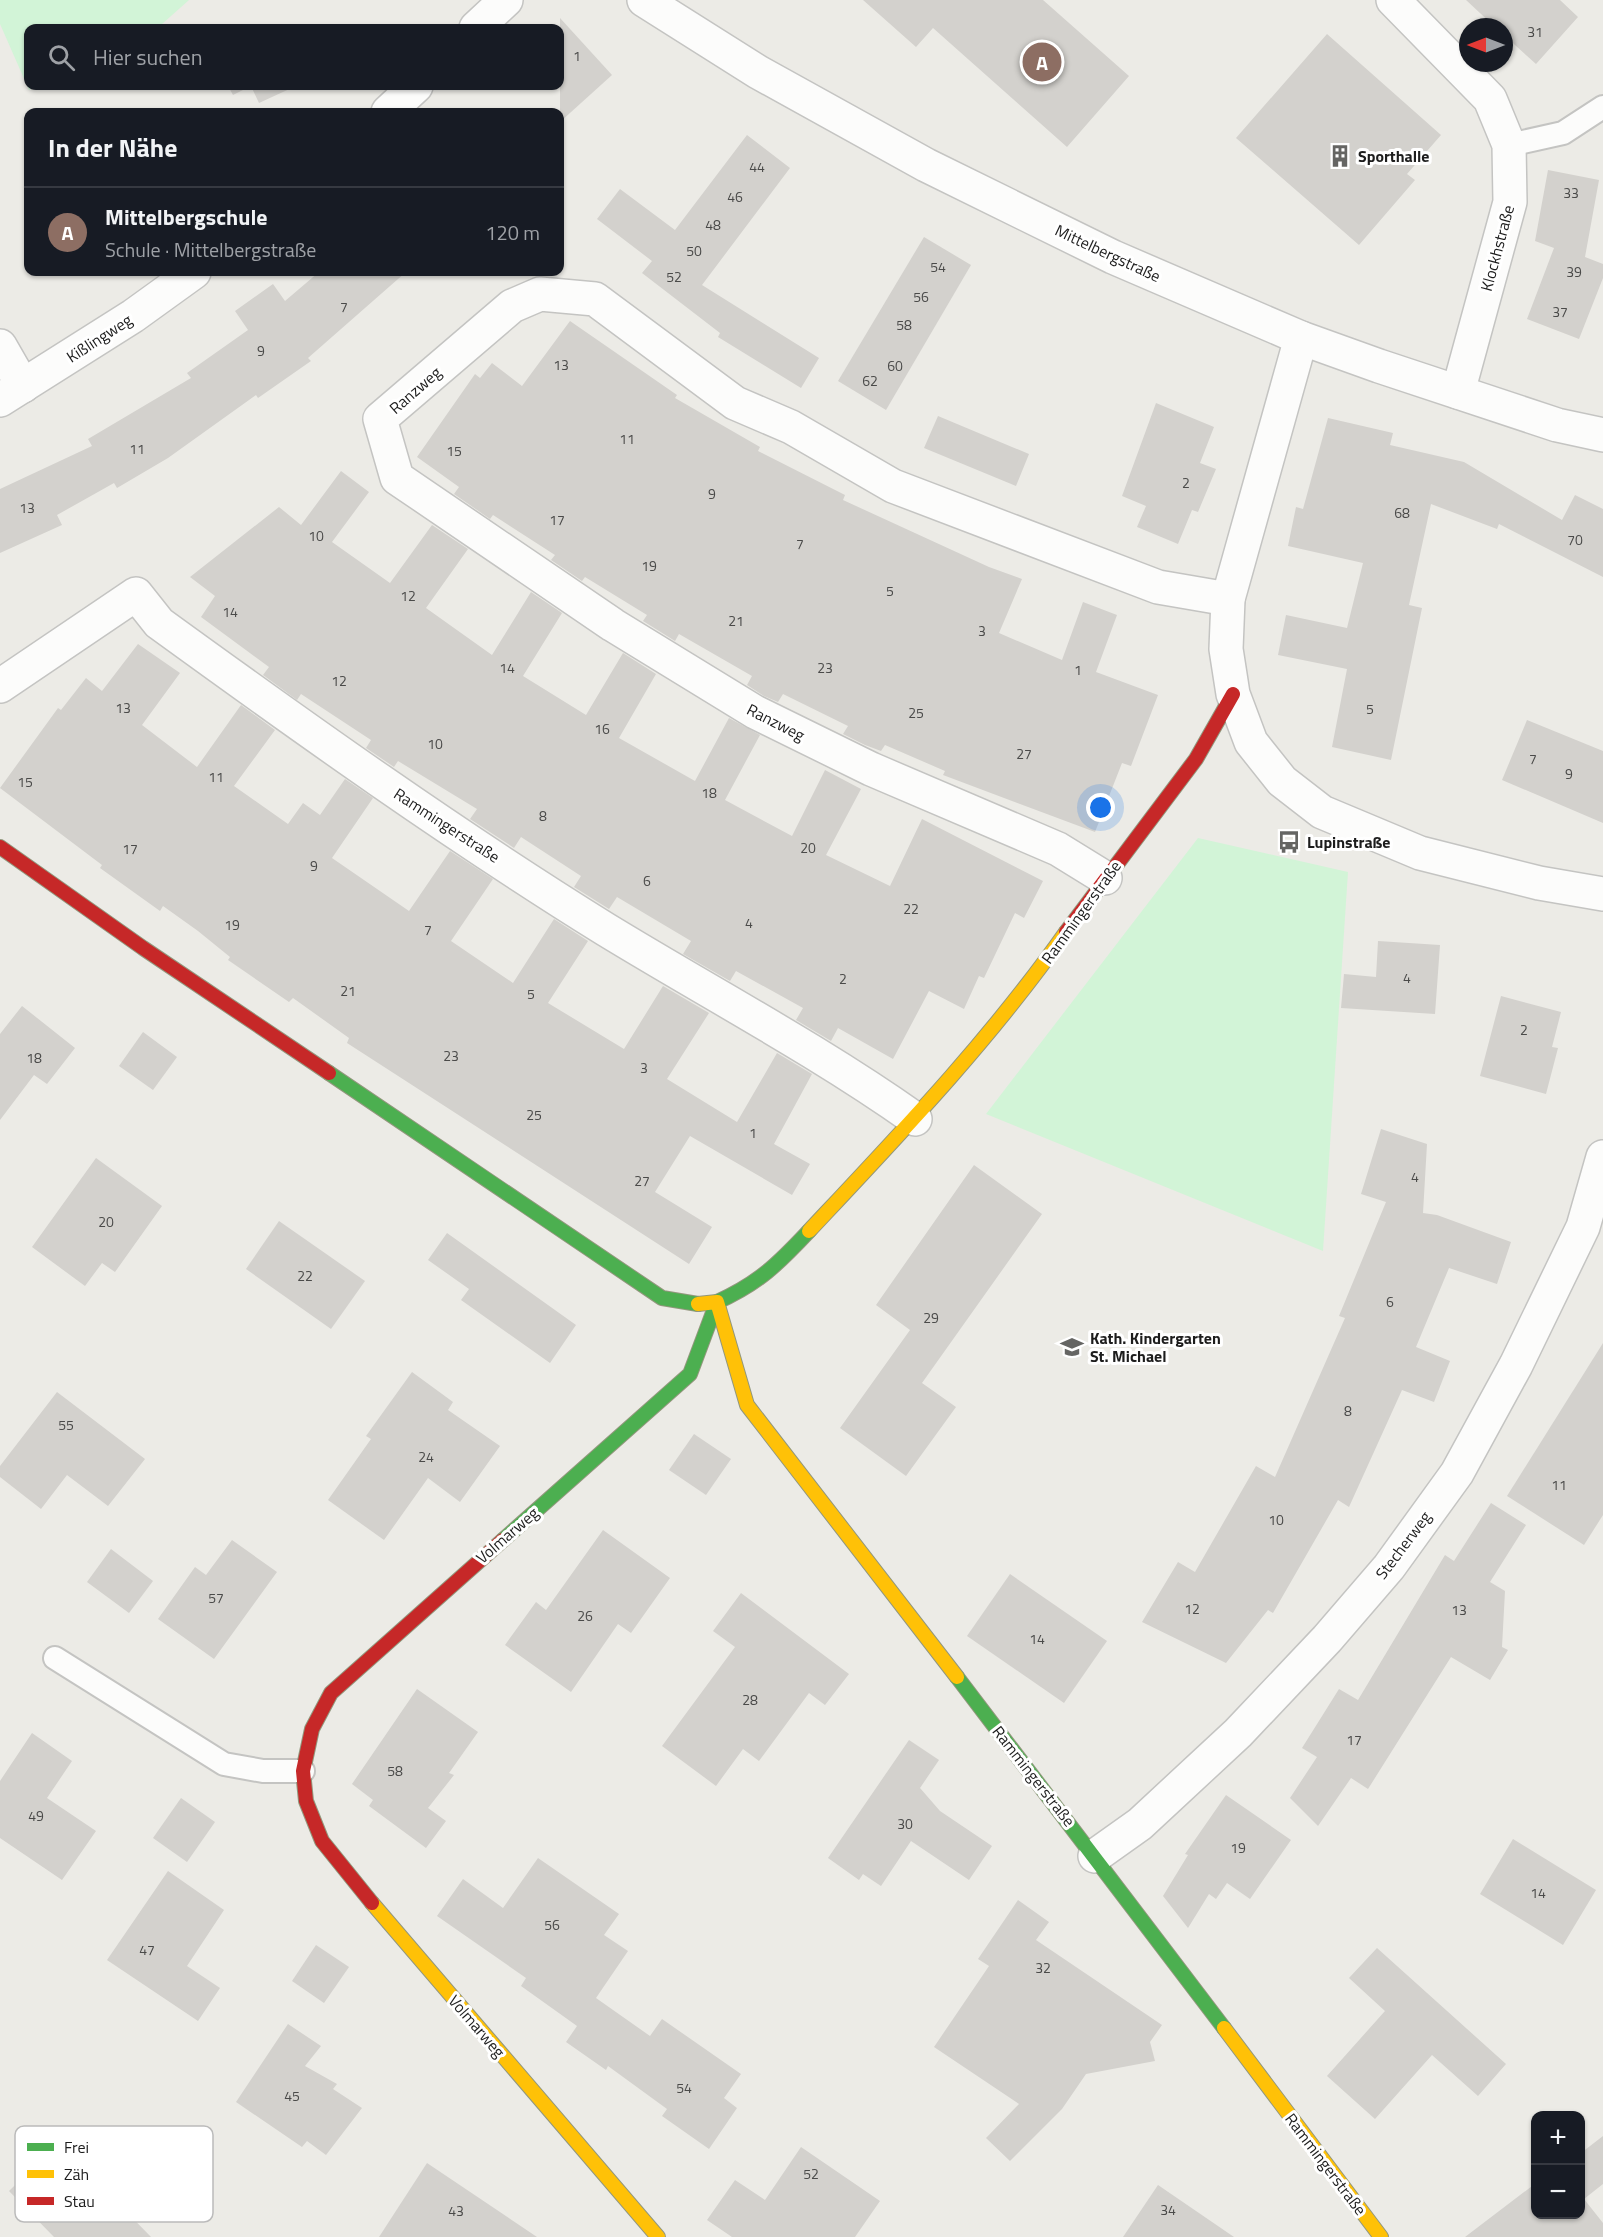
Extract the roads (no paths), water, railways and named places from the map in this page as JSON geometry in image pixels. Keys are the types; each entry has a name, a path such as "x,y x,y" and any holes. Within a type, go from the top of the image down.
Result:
{"street":[{"path":"480,24 506,0"},
{"name":"Mittelbergstraße","path":"644,0 758,72 926,165 1113,257 1301,338 1557,425 1603,435"},
{"name":"Klockhstraße","path":"1393,0 1490,99 1509,145 1510,202 1458,392"},
{"path":"392,108 412,90"},
{"name":"Kißlingweg","path":"11,393 133,316 188,276"},
{"name":"Ranzweg","path":"1105,878 1058,849 871,769 754,712 613,626 397,478 380,419 512,306 540,294 595,299 735,403 791,427 893,486 1158,587 1228,599"},
{"path":"1301,338 1228,599 1226,649 1233,694 1251,742 1282,781 1322,812 1420,853 1539,884 1603,894"},
{"path":"0,346 11,393"},
{"name":"Rammingerstraße","path":"0,686 136,594 159,622 347,760 604,928 863,1083 915,1119"},
{"name":"Rammingerstraße","path":"0,847 142,948 662,1298 692,1304 717,1302 748,1288 777,1265 915,1119 1021,996 1105,878 1196,759 1233,694"},
{"name":"Stecherweg","path":"1095,1856 1140,1824 1238,1733 1326,1639 1389,1567 1457,1473 1516,1365 1584,1227 1603,1157"},
{"name":"Rammingerstraße","path":"717,1302 747,1405 1095,1856 1381,2237"},
{"name":"Volmarweg","path":"658,2237 358,1887 322,1841 306,1801 303,1771 312,1729 331,1693 690,1374 717,1302"}],"lane":[{"path":"1509,145 1563,133 1603,107"},
{"path":"55,1658 224,1764 263,1771 303,1771"}],"place":[{"name":"Mittelbergschule","path":"1042,62"},
{"name":"Sporthalle","path":"1340,156"},
{"name":"Lupinstraße","path":"1289,842"},
{"name":"Kath. Kindergarten St. Michael","path":"1072,1347"}]}
